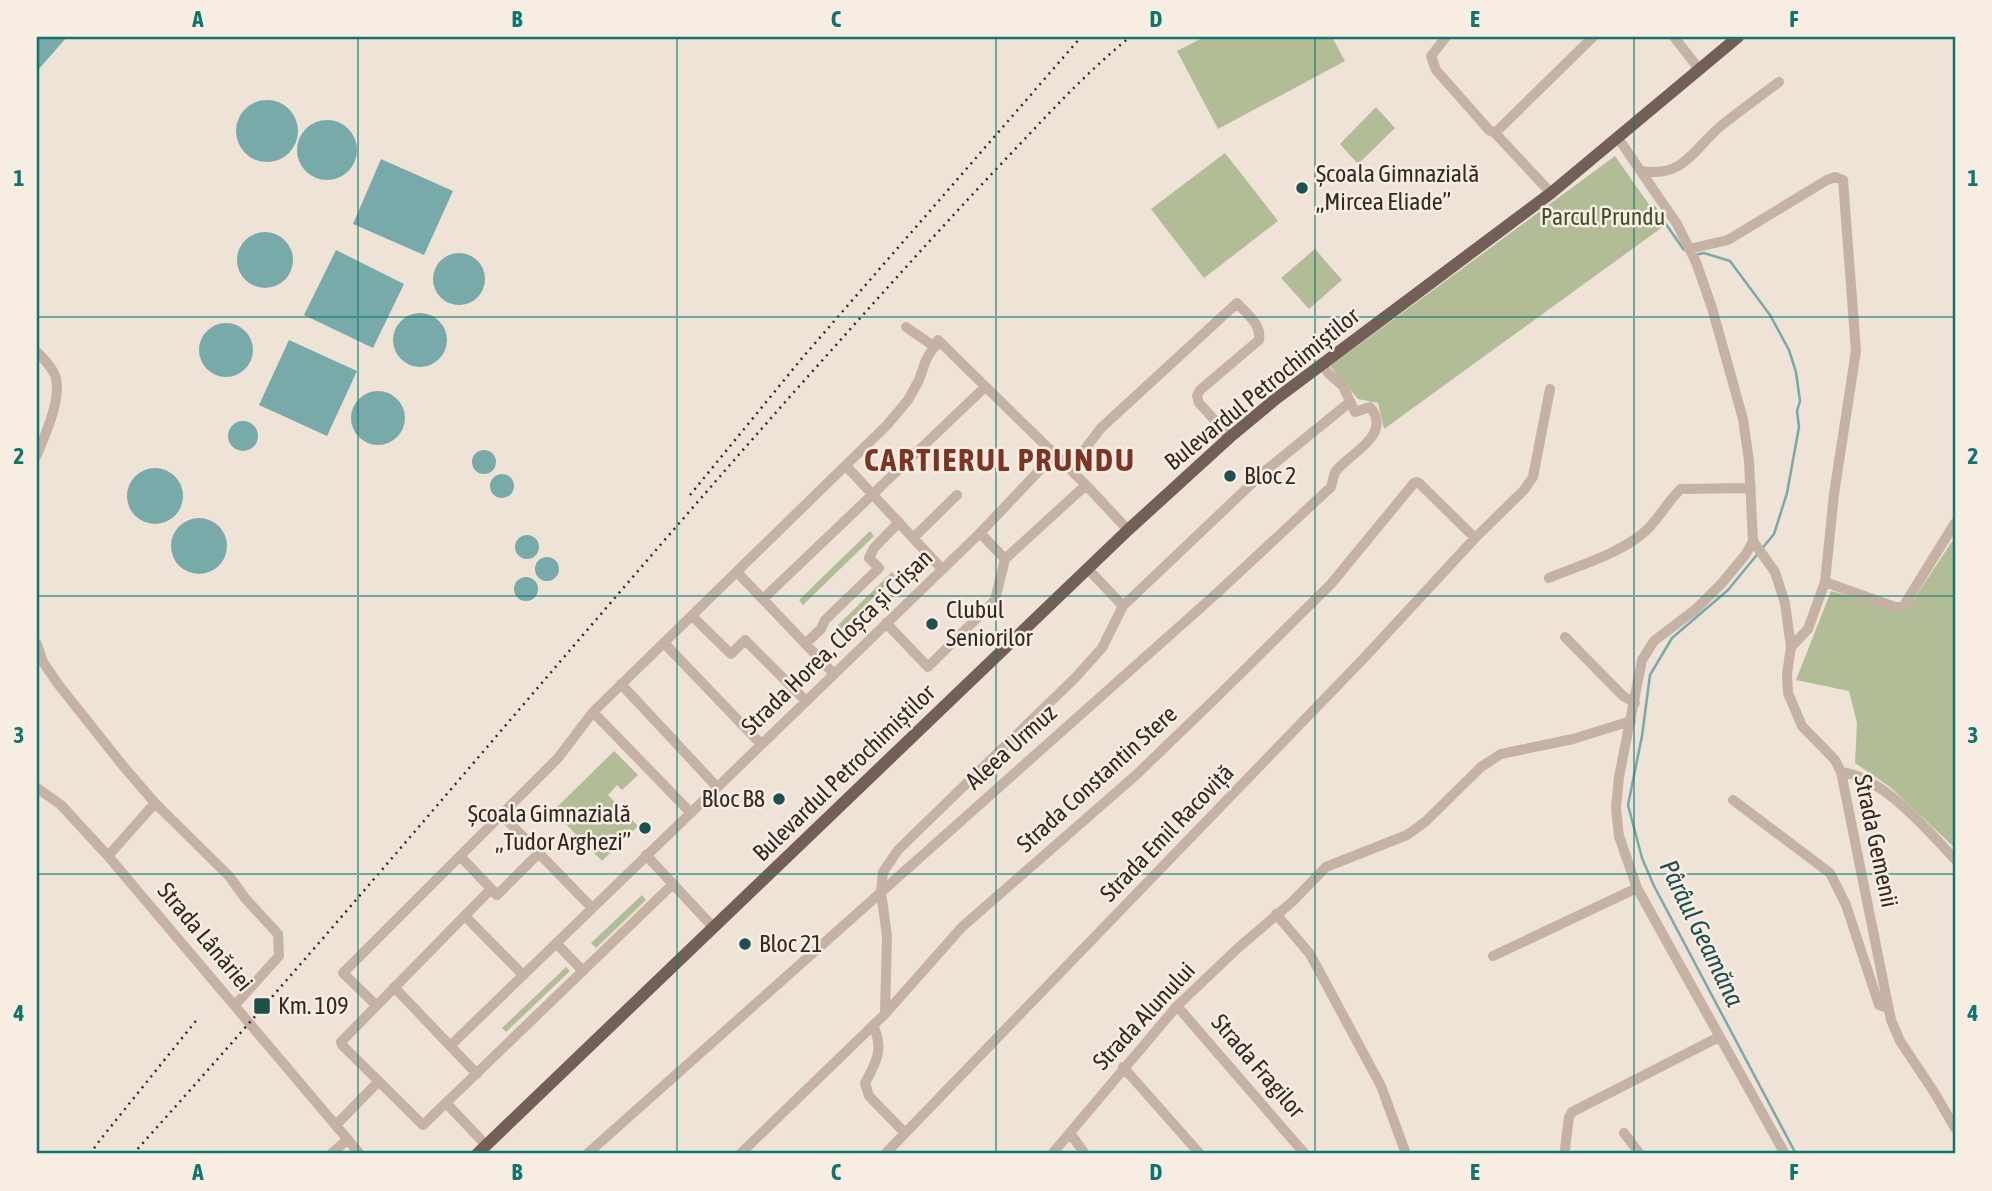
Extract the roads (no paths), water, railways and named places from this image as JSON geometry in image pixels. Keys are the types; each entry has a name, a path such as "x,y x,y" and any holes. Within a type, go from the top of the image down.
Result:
{"main road":[{"name":"Bulevardul Petrochimiștilor","path":"482,1150 1128,530 1230,437 1550,193 1738,37"}],"street":[{"path":"1446,37 1431,56 1436,70 1550,193"},
{"path":"1495,133 1593,37"},
{"path":"1674,37 1699,69"},
{"path":"1641,171 1653,173 1674,169 1686,163 1720,127 1779,82"},
{"path":"1618,138 1667,209 1689,248 1712,307 1743,419 1755,545 1696,609 1654,641 1642,660 1619,777 1616,808 1619,836 1637,888 1785,1154"},
{"path":"1689,248 1728,240 1827,180 1835,177 1843,180 1856,351 1834,494 1825,582 1808,629 1791,647"},
{"path":"1067,468 1076,461 1101,428 1237,303 1256,323 1261,332 1259,340 1200,390 1197,396 1199,403 1230,437"},
{"path":"906,327 935,347"},
{"path":"376,1006 342,973 558,758 593,712 847,467 908,400 938,340 1086,485 1128,530"},
{"path":"37,352 47,362 56,379 52,416 37,455"},
{"name":"Aleea Urmuz","path":"587,1154 1256,559 1331,487 1335,472 1372,439 1376,424 1374,412 1370,407 1355,412 1343,386 1322,365"},
{"path":"763,599 985,387"},
{"name":"Strada Emil Racoviță","path":"885,1154 1524,490 1533,477 1550,389"},
{"path":"884,1014 887,936 881,892 883,872 898,850 1076,677 1102,648 1123,606 1265,471 1350,402"},
{"name":"Strada Horea, Cloșca și Crișan","path":"450,1046 980,533 1054,455"},
{"path":"847,467 942,569"},
{"name":"Strada Constantin Stere","path":"740,1154 884,1014 962,927 1136,775 1248,667 1331,584 1414,483 1420,484 1475,538"},
{"path":"886,623 928,667 996,600 1005,559 1086,485"},
{"path":"1549,578 1620,548 1643,534 1681,489 1751,488"},
{"path":"913,538 957,495"},
{"path":"805,644 821,629 825,620 879,568 869,558 874,548 899,522"},
{"path":"1825,582 1895,607 1903,607 1955,523"},
{"path":"980,533 1005,559"},
{"name":"Strada Gemenii","path":"1755,545 1767,559 1780,583 1791,647 1787,674 1788,693 1795,715 1810,736 1835,761 1841,772 1894,1030 1955,1128"},
{"path":"1088,569 1123,606"},
{"path":"737,572 834,674"},
{"path":"692,615 731,654 745,640 806,701"},
{"path":"1565,637 1623,696 1634,703"},
{"path":"664,643 761,744"},
{"path":"37,644 43,662 58,684 155,803 229,876 278,934 279,956 235,1005"},
{"path":"621,684 717,787"},
{"path":"593,712 691,813"},
{"name":"Strada Alunului","path":"1052,1154 1177,1006 1292,902 1326,867 1407,835 1481,767 1501,754 1573,740 1631,721"},
{"path":"1841,772 1857,774 1893,798 1955,859"},
{"name":"Strada Lânăriei","path":"37,788 61,805 108,856 360,1154"},
{"path":"1733,800 1829,873 1846,905 1879,1005 1888,1008"},
{"path":"108,856 155,803"},
{"path":"502,814 592,908"},
{"path":"460,856 497,895 539,853"},
{"path":"646,855 713,928"},
{"path":"491,889 341,1042 423,1125 673,884"},
{"path":"1493,956 1637,888"},
{"path":"1276,914 1310,954 1381,1086 1406,1154"},
{"path":"465,916 523,975"},
{"path":"556,943 583,971"},
{"path":"394,987 477,1074"},
{"name":"Strada Fragilor","path":"1177,1006 1305,1154"},
{"path":"873,1025 879,1037 879,1052 865,1083 865,1089 905,1133"},
{"path":"1565,1149 1572,1112 1719,1037"},
{"path":"1123,1067 1200,1154"},
{"path":"336,1125 378,1082"},
{"path":"447,1104 482,1150"},
{"path":"1070,1133 1085,1154"},
{"path":"1624,1133 1640,1154"},
{"path":"331,1154 348,1139"}],"water":[{"path":"37,37 67,37 37,71"},
{"path":"267,100 289,109 298,131 289,153 267,162 245,153 236,131 245,109"},
{"path":"321,120 333,120 352,133 357,150 355,162 344,175 333,180 321,180 302,167 297,156 297,144 310,125"},
{"path":"381,159 453,191 424,255 353,224"},
{"path":"265,232 276,234 285,240 291,249 291,271 285,280 276,286 265,288 254,286 245,280 239,271 237,260 239,249 245,240 254,234"},
{"path":"336,250 404,284 373,348 304,315"},
{"path":"459,253 478,260 485,279 478,298 459,305 440,298 433,279 440,260"},
{"path":"420,313 439,321 447,340 439,359 420,367 401,359 393,340 401,321"},
{"path":"226,323 245,331 253,350 245,369 226,377 207,369 199,350 207,331"},
{"path":"289,340 357,371 327,436 259,405"},
{"path":"378,391 397,399 405,418 397,437 378,445 359,437 351,418 359,399"},
{"path":"243,421 249,422 257,430 257,442 249,450 243,451 237,450 229,442 228,436 229,430 237,422"},
{"path":"484,450 492,454 496,462 492,470 484,474 476,470 472,462 476,454"},
{"path":"155,468 170,473 178,481 183,496 178,511 170,519 155,524 140,519 132,511 127,496 132,481 140,473"},
{"path":"502,474 510,478 514,486 510,494 502,498 494,494 490,486 494,478"},
{"path":"199,518 214,523 222,531 227,546 222,561 214,569 199,574 184,569 176,561 171,546 176,531 184,523"},
{"path":"527,535 536,538 539,547 536,556 527,559 518,556 515,547 518,538"},
{"path":"547,557 556,560 559,569 556,578 547,581 538,578 535,569 538,560"},
{"path":"526,577 535,580 538,589 535,598 526,601 517,598 514,589 517,580"}],"waterway":[{"path":"1654,207 1684,250"},
{"name":"Pârâul Geamăna","path":"1695,255 1704,253 1730,261 1770,315 1789,350 1796,372 1800,401 1797,411 1799,427 1787,493 1774,534 1728,590 1672,638 1650,675 1642,736 1628,805 1642,858 1654,886 1796,1154"}],"railway":[{"path":"690,495 803,357 1081,37"},
{"path":"133,1154 300,965 794,392 1033,130 1080,82 1130,37"},
{"path":"90,1154 199,1017"}],"place":[{"name":"Școala Gimnazială „Mircea Eliade”","path":"1302,188"},
{"name":"Bloc 2","path":"1230,476"},
{"name":"Clubul Seniorilor","path":"932,624"},
{"name":"Bloc B8","path":"779,799"},
{"name":"Școala Gimnazială „Tudor Arghezi”","path":"645,828"},
{"name":"Bloc 21","path":"745,944"},
{"name":"Km. 109","path":"262,1006"}],"district":[{"name":"CARTIERUL PRUNDU","path":"1000,460"}],"park label":[{"name":"Parcul Prundu","path":"1603,217"}]}
